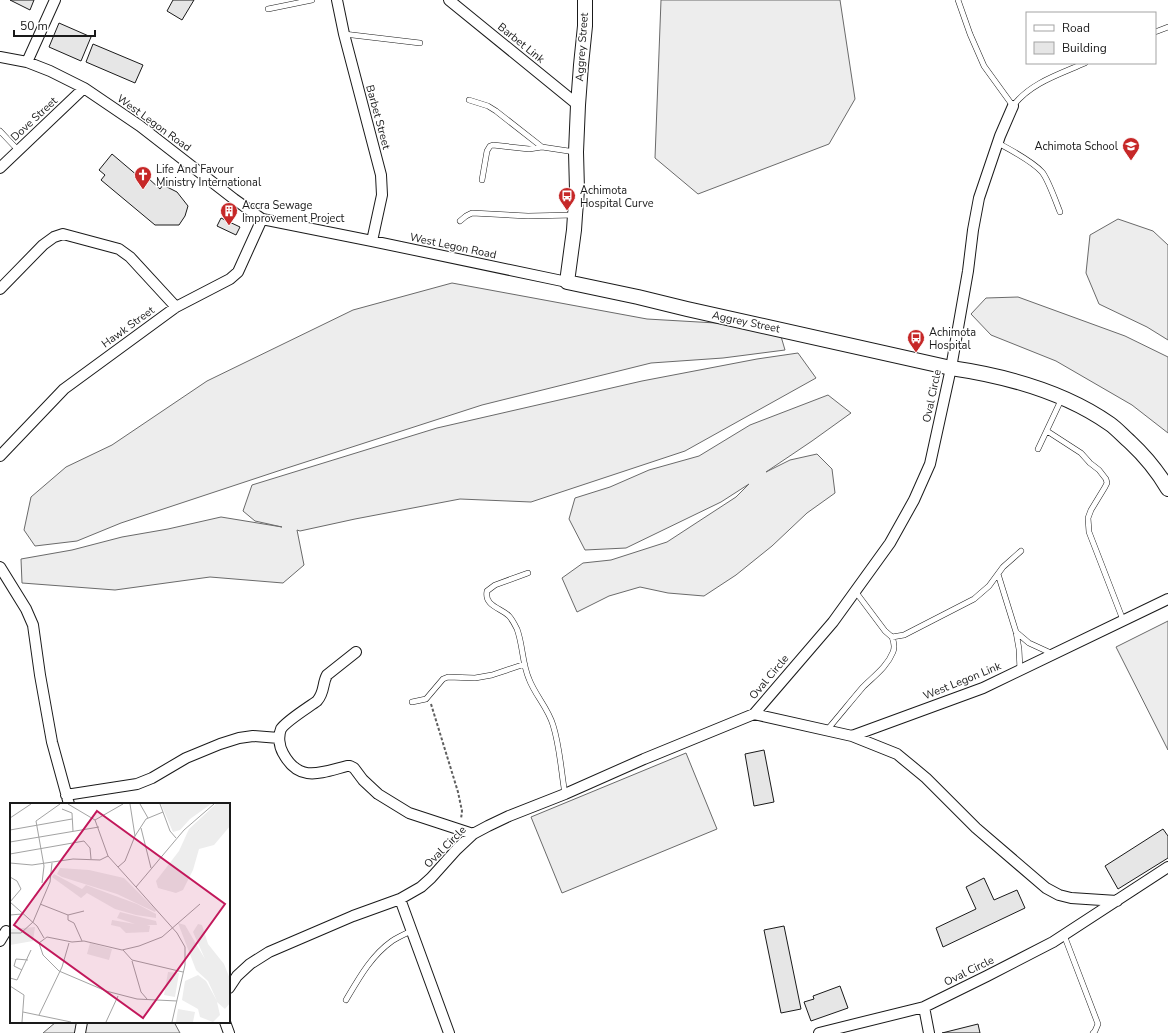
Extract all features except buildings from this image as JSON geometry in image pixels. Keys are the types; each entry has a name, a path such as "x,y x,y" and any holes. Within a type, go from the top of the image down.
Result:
{"main road":[{"name":"Aggrey Street","path":"585,0 585,26 580,64 576,152 578,190 567,282 951,368 977,372 1038,388 1062,397 1087,410 1110,425 1139,451 1152,466 1168,489"}],"street":[{"path":"28,62 56,0"},
{"name":"Barbet Street","path":"337,0 344,34 381,174 382,195 372,241"},
{"name":"Barbet Link","path":"449,0 578,105"},
{"name":"West Legon Road","path":"0,56 28,62 84,88 140,126 262,219 567,282"},
{"name":"Dove Street","path":"0,168 84,88"},
{"name":"Oval Circle","path":"230,984 250,964 269,952 353,916 400,899 421,887 473,834 488,826 644,759 754,714 798,660 833,622 890,543 914,500 930,464 951,368 979,198 998,143 1013,106"},
{"name":"Hawk Street","path":"0,456 64,389 176,307 230,279 238,272 262,219"},
{"path":"0,289 43,245 54,237 63,234 119,249 130,257 176,307"},
{"path":"0,567 26,609 33,625 52,742 67,800 137,784 152,778 186,758 239,738 253,736 279,738"},
{"name":"West Legon Link","path":"852,736 983,688 1168,599"},
{"path":"356,652 329,672 326,678 322,697 288,722 282,729 279,738 282,751 287,760 292,766 306,774 318,774 350,766 354,768 362,780 378,794 409,813 473,834"},
{"path":"754,714 852,736 898,754 926,778 976,828 1046,888 1059,895 1071,898 1117,901"},
{"name":"Oval Circle","path":"819,1033 924,1007 987,976 1064,935 1168,867"},
{"path":"400,899 449,1033"},
{"path":"0,941 6,931"},
{"path":"924,1007 929,1033"},
{"path":"80,1033 82,1023"},
{"path":"225,1023 229,1033"}],"lane":[{"path":"268,9 312,0"},
{"path":"958,0 970,34 984,66 1013,106 1019,98 1038,85 1083,64"},
{"path":"1156,32 1168,27"},
{"path":"344,34 420,43"},
{"path":"469,100 488,106 496,111 542,147"},
{"path":"0,131 18,150"},
{"path":"998,143 1024,158 1042,172 1053,193 1060,212"},
{"path":"482,180 487,151 490,146 493,145 529,150 542,147 576,152"},
{"path":"460,221 472,213 528,216 575,215"},
{"path":"1038,449 1062,397"},
{"path":"1046,431 1081,453 1106,478 1107,483 1088,518 1089,532 1123,620"},
{"path":"892,637 904,635 974,599 989,586 1003,567 1021,550"},
{"path":"528,573 495,584 487,591 486,594 487,599 491,604 510,616 517,630 529,680 554,725 565,794"},
{"path":"998,574 1016,632 1019,649 1020,670"},
{"path":"827,731 863,687 880,671 889,660 894,650 892,637 855,591"},
{"path":"1016,632 1029,643 1052,654"},
{"path":"412,702 422,700 428,696 439,682 448,677 475,678 492,675 525,664"},
{"path":"346,1000 366,967 378,953 392,941 411,931"},
{"path":"1064,935 1098,1024 1093,1033"}],"path":[{"path":"428,696 458,792 462,810 460,830"}],"shaded area":[{"path":"661,0 840,0 855,99 829,144 698,194 655,158"},
{"path":"1118,219 1153,231 1168,245 1168,340 1147,327 1099,304 1086,273 1090,235"},
{"path":"452,283 647,319 716,323 780,333 785,350 723,358 651,363 482,405 121,523 77,541 35,546 24,530 31,497 66,467 112,445 207,381 353,310"},
{"path":"1018,297 1125,336 1168,357 1168,433 1132,405 1056,361 991,335 971,314 986,298"},
{"path":"798,353 816,378 685,451 531,502 460,499 300,531 297,530 304,565 283,583 210,577 115,590 22,583 21,559 72,550 122,537 168,529 221,517 282,527 255,521 243,511 252,485 437,428 642,381 757,359"},
{"path":"828,395 851,413 766,472 790,460 817,454 832,469 835,493 807,513 772,546 736,575 704,596 668,593 640,587 609,596 577,612 562,578 583,563 611,560 667,542 736,497 749,484 721,502 626,548 585,550 569,519 575,498 610,487 649,470 699,456 750,425"},
{"path":"1168,621 1168,750 1116,647"},
{"path":"686,753 717,829 562,893 531,817"},
{"path":"55,1023 175,1023 180,1033 43,1033"}],"place":[{"name":"Achimota School","path":"1131,161"},
{"name":"Life And Favour Ministry International","path":"143,190"},
{"name":"Achimota Hospital Curve","path":"567,211"},
{"name":"Accra Sewage Improvement Project","path":"229,226"},
{"name":"Achimota Hospital","path":"916,353"}]}
